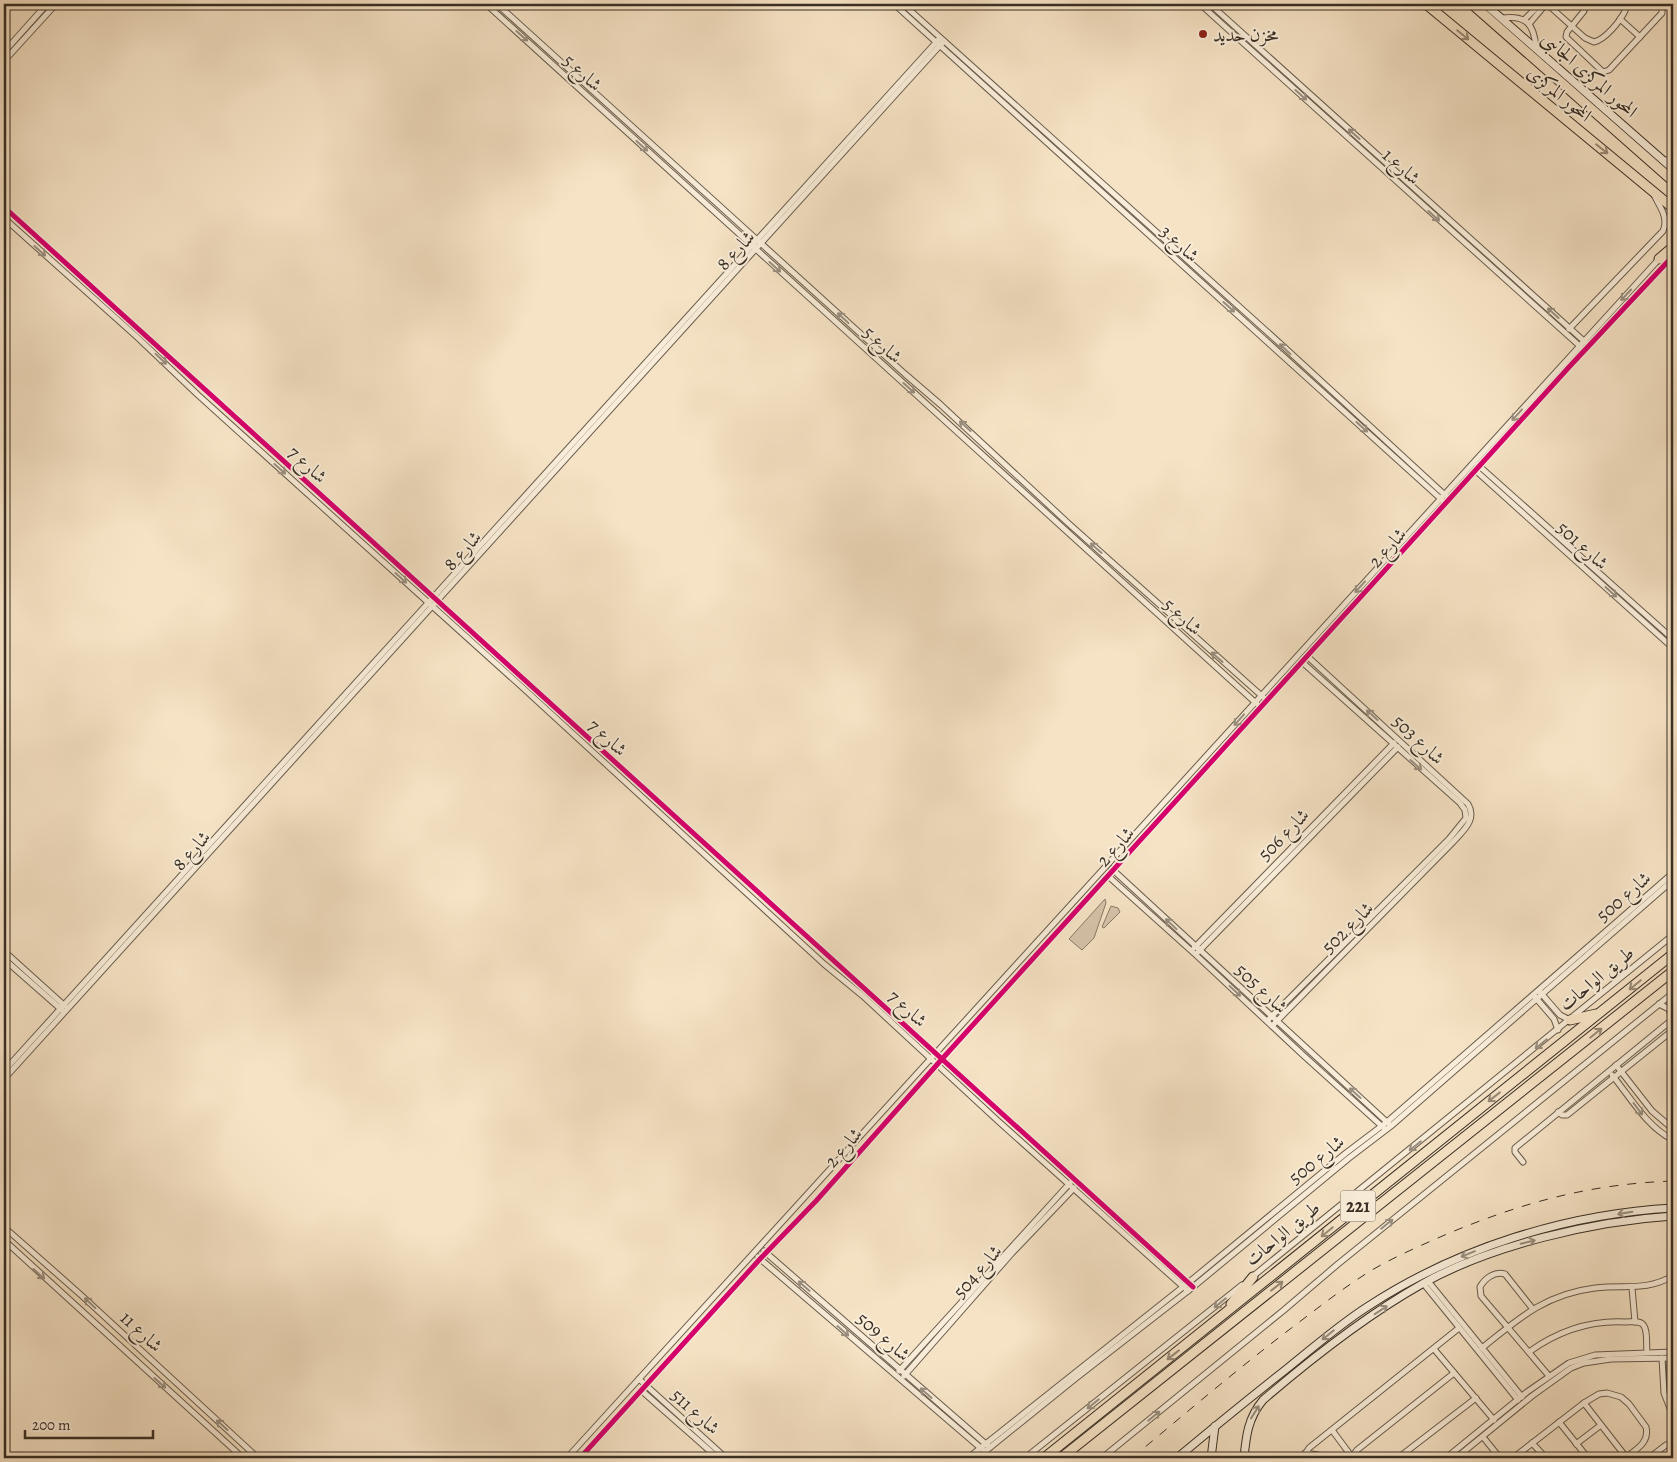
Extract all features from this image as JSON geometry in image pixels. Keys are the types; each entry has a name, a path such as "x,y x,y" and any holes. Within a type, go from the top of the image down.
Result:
{"highway":[{"name":"المحور المركزى","path":"1426,4 1673,208"},
{"name":"المحور المركزى","path":"1472,4 1673,181"},
{"path":"1659,259 1673,247"},
{"name":"طريق الواحات","path":"1044,1458 1673,954"},
{"name":"طريق الواحات","path":"1061,1458 1673,970"},
{"path":"1570,1020 1599,1014"},
{"path":"1221,1317 1253,1277"}],"street":[{"path":"4,52 48,4"},
{"path":"4,61 56,4"},
{"name":"شارع 5","path":"486,4 1261,707"},
{"name":"شارع 5","path":"497,4 982,442 1068,523 1267,701"},
{"name":"شارع 3","path":"894,4 941,41 1448,502"},
{"name":"شارع 3","path":"903,4 914,18"},
{"name":"شارع 1","path":"1200,4 1426,199 1590,346"},
{"name":"شارع 1","path":"1210,4 1267,60 1422,204 1585,351"},
{"name":"المحور المركزى الجانبى","path":"1485,4 1673,169"},
{"path":"1527,22 1540,4"},
{"path":"1527,22 1549,4 1587,40 1594,42 1601,39 1620,19 1624,6 1630,4"},
{"path":"1584,10 1566,33 1567,38 1603,72 1609,70 1662,13 1662,7"},
{"path":"1502,18 1515,17 1527,22 1534,32 1536,48"},
{"path":"1620,19 1640,37"},
{"name":"شارع 8","path":"4,1070 64,1008 941,41"},
{"path":"1663,161 1673,158"},
{"path":"1565,333 1663,231 1665,217 1650,188"},
{"path":"1422,204 1426,199"},
{"name":"شارع 7","path":"4,207 434,599 936,1052 1188,1287"},
{"name":"شارع 7","path":"4,218 132,332 198,395 824,964 938,1064 1071,1187 1188,1287"},
{"name":"شارع 2","path":"580,1458 760,1259 814,1203 1307,656 1673,256"},
{"name":"شارع 2","path":"567,1458 1659,259"},
{"path":"976,449 982,442"},
{"name":"شارع 501","path":"1473,464 1673,639"},
{"name":"شارع 501","path":"1478,468 1673,648"},
{"name":"شارع 503","path":"1307,656 1400,741 1460,804 1466,814 1464,822 1442,849"},
{"name":"شارع 503","path":"1302,662 1395,746 1436,778"},
{"name":"شارع 506","path":"1196,951 1400,741"},
{"name":"شارع 502","path":"1269,1019 1442,849"},
{"name":"شارع 505","path":"1107,865 1274,1024 1387,1126"},
{"name":"شارع 505","path":"1108,876 1196,951"},
{"name":"شارع 502","path":"1274,1024 1414,877"},
{"name":"شارع 500","path":"977,1458 986,1448 1188,1287 1346,1153 1387,1126 1672,878"},
{"name":"طريق الواحات","path":"1025,1458 1253,1277 1673,935"},
{"path":"4,951 64,1008"},
{"path":"4,959 64,1008"},
{"path":"1540,992 1560,1015 1570,1020"},
{"name":"221","path":"1102,1458 1284,1310 1345,1257 1673,993"},
{"path":"1535,996 1555,1021 1558,1030"},
{"path":"1523,1162 1515,1152 1515,1148 1672,1020 1669,1010 1659,1004"},
{"name":"شارع 8","path":"4,1079 64,1008"},
{"path":"1558,1112 1562,1115 1568,1115 1673,1030"},
{"path":"1616,1064 1652,1111 1673,1129"},
{"path":"1609,1070 1648,1121 1657,1130 1673,1140"},
{"name":"شارع 504","path":"898,1378 1071,1187 1074,1179"},
{"name":"شارع 504","path":"1071,1187 1079,1184"},
{"path":"806,1195 814,1203"},
{"path":"1177,1458 1338,1327 1366,1308 1418,1278 1458,1258 1503,1241 1560,1225 1606,1216 1673,1208"},
{"path":"1244,1458 1247,1431 1251,1418 1258,1406 1269,1395 1370,1317 1425,1282 1462,1265 1522,1244 1600,1226 1673,1216"},
{"name":"شارع 11","path":"4,1227 81,1294 258,1458"},
{"name":"شارع 11","path":"4,1240 243,1458"},
{"name":"شارع 509","path":"760,1246 902,1372 942,1411"},
{"name":"شارع 509","path":"754,1252 898,1378 942,1411 986,1448"},
{"path":"1532,1308 1505,1274 1496,1274 1480,1287 1481,1296 1549,1376"},
{"path":"1482,1348 1532,1308 1560,1296 1578,1291 1614,1287 1646,1287 1660,1283 1673,1276"},
{"path":"1425,1282 1459,1328 1520,1398"},
{"path":"1425,1282 1482,1348 1520,1398"},
{"path":"1632,1288 1634,1322"},
{"path":"829,1319 835,1313"},
{"path":"1529,1352 1550,1339 1572,1329 1602,1322 1640,1322 1644,1326 1647,1352"},
{"path":"1304,1455 1332,1430 1459,1328"},
{"path":"1434,1349 1494,1420"},
{"path":"1452,1457 1483,1436 1549,1376 1569,1363 1595,1355 1673,1352"},
{"path":"1662,1358 1664,1393 1673,1416"},
{"path":"1452,1457 1520,1398 1584,1363 1612,1359 1671,1358 1670,1392 1673,1402"},
{"path":"1332,1430 1352,1458 1357,1450 1454,1373"},
{"name":"شارع 511","path":"639,1379 726,1458"},
{"path":"1263,1387 1269,1395"},
{"name":"شارع 511","path":"642,1391 718,1458"},
{"path":"1513,1458 1584,1403 1600,1394 1607,1393 1621,1397 1629,1404 1644,1423 1647,1432 1645,1440 1625,1458 1584,1403"},
{"path":"1398,1458 1476,1398"},
{"path":"1559,1422 1588,1458"},
{"path":"1576,1444 1601,1425"},
{"path":"1211,1458 1215,1426"},
{"path":"1483,1436 1500,1458"},
{"path":"228,1444 235,1437"},
{"path":"1532,1443 1546,1458"},
{"path":"1649,1458 1666,1445"},
{"name":"شارع 500","path":"968,1458 986,1448"},
{"path":"1304,1455 1318,1455 1323,1458"}],"shaded area":[{"path":"1105,899 1106,903 1094,938 1082,950 1069,939"},
{"path":"1111,906 1118,908 1120,912 1104,928 1102,927"}],"railway":[{"path":"1132,1458 1277,1339 1344,1289 1390,1260 1447,1234 1530,1204 1614,1186 1673,1181"}],"cycle path":[{"path":"4,207 1193,1287"},
{"path":"580,1458 760,1259 816,1201 942,1059 1570,366 1673,256"}],"place":[{"name":"مخزن حديد","path":"1203,34"}]}
